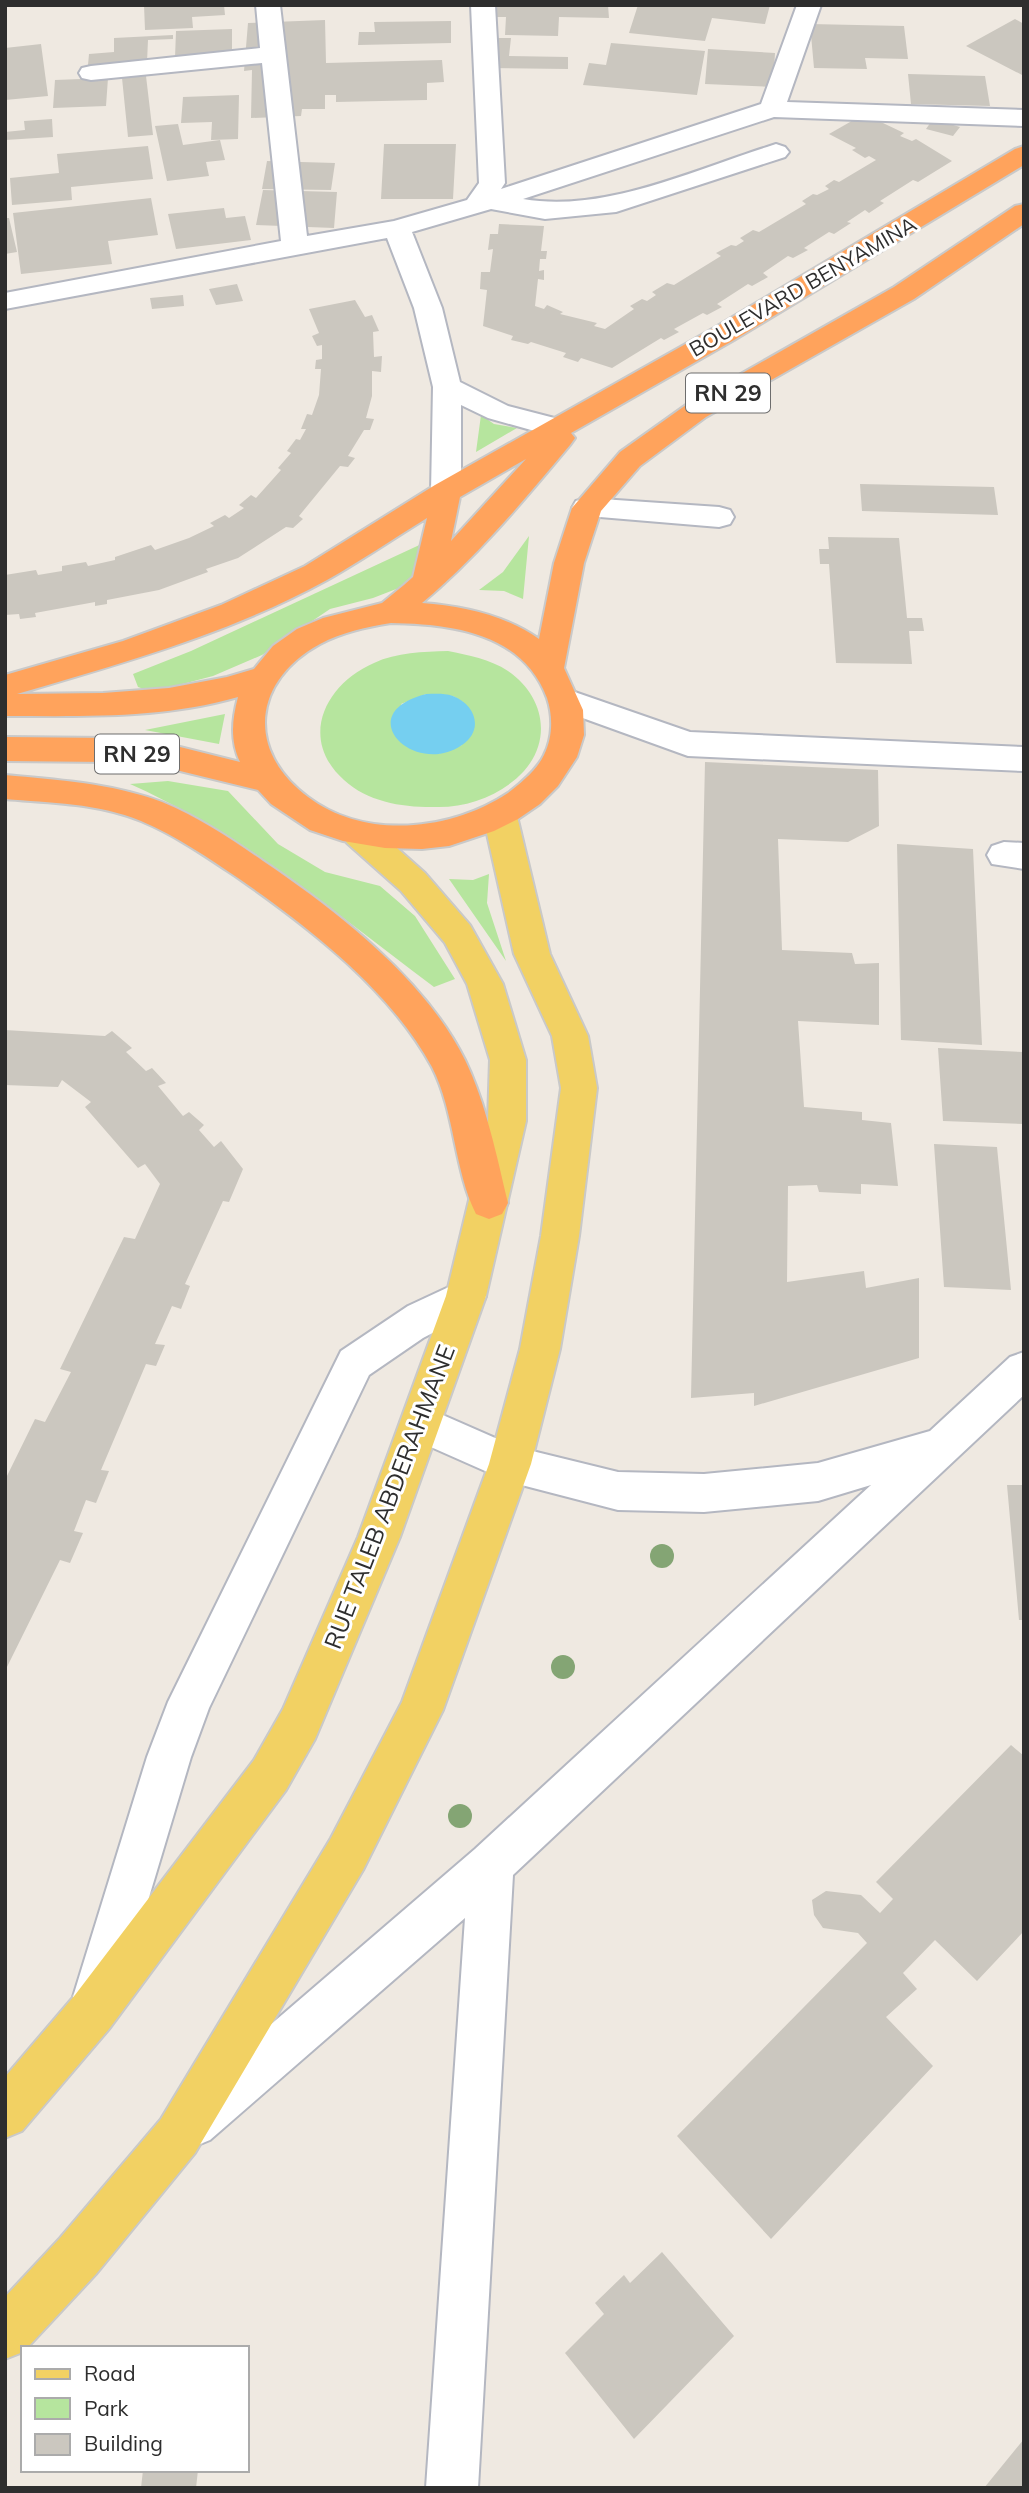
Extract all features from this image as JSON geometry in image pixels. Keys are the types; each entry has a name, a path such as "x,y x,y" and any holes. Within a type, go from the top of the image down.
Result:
{"highway":[{"name":"BOULEVARD BENYAMINA","path":"5,686 134,649 232,612 316,573 446,492 724,334 1024,154"},
{"name":"RN 29","path":"549,667 569,563 587,508 630,459 664,432 904,293 1024,212"},
{"name":"RN 29","path":"391,612 427,585 485,525 568,421"},
{"path":"427,585 430,561 442,525 446,492"},
{"path":"391,612 438,613 482,623 520,641 549,667 566,700 568,732 557,764 534,792 500,816 456,832 408,838 359,834 305,813 265,780 252,755 246,729 250,702 263,677 285,653 316,633 352,619 391,612"},
{"name":"RN 29","path":"5,705 103,702 196,695 241,686 263,677"},
{"name":"RN 29","path":"5,749 109,750 163,757 265,780"},
{"path":"5,786 94,795 150,811 202,836 314,913 403,997 449,1064 475,1143 489,1203"}],"main road":[{"path":"5,2334 78,2256 178,2136 347,1854 421,1710 510,1464 540,1349 560,1236 579,1087 570,1036 532,954 500,816"},
{"name":"RUE TALEB ABDERAHMANE","path":"5,2114 92,2012 270,1775 299,1724 379,1537 466,1296 507,1121 508,1060 485,984 458,934 414,882 359,834"}],"street":[{"path":"268,5 295,246"},
{"path":"483,5 492,183 483,204"},
{"path":"772,109 809,5"},
{"path":"91,73 273,54"},
{"path":"5,302 397,228 483,204 772,109 1024,118"},
{"path":"483,204 545,211 616,204 776,152"},
{"path":"397,228 428,308 447,387 446,492"},
{"path":"447,387 498,412 568,421"},
{"path":"587,508 719,517"},
{"path":"566,700 688,744 1024,759"},
{"path":"92,2012 169,1757 190,1702 355,1363 393,1333 428,1312 466,1296"},
{"path":"178,2136 491,1866 1024,1369"},
{"path":"420,1423 510,1464 618,1491 704,1493 818,1482 941,1446"},
{"path":"452,2488 491,1866"}],"green space":[{"path":"481,415 494,424 517,428 476,452"},
{"path":"529,536 523,599 504,591 479,590 503,572"},
{"path":"428,541 417,581 373,598 330,609 262,655 213,676 152,692 138,687 133,674 191,651"},
{"path":"448,651 486,660 501,667 520,681 529,692 536,704 541,731 533,758 524,771 506,786 485,798 462,805 414,806 376,799 354,788 330,764 322,747 320,730 323,714 331,698 342,684 357,672 383,659 420,652","holes":["426,694 453,696 463,702 462,745 438,754 401,704"]},
{"path":"225,714 219,744 145,730"},
{"path":"168,781 228,791 278,844 325,872 380,886 415,916 455,979 434,987 250,851 171,804 130,784"},
{"path":"489,874 487,903 506,961 449,879 473,880"}],"water":[{"path":"426,694 453,696 467,705 472,712 475,725 473,732 462,745 444,753 426,754 410,749 398,739 391,728 393,715 404,703"}],"building":[{"path":"144,5 224,5 225,15 192,17 193,28 145,30"},
{"path":"490,5 608,5 609,18 559,17 558,36 505,35 506,17 489,17"},
{"path":"638,5 770,5 765,24 712,18 705,41 629,33"},
{"path":"1015,19 1024,24 1024,76 966,46"},
{"path":"325,20 326,63 442,60 444,82 427,83 427,100 336,102 336,95 325,95 325,109 302,109 301,116 251,118 252,70 244,71 248,23"},
{"path":"451,21 451,43 358,45 359,32 375,32 374,22"},
{"path":"810,24 904,26 908,59 865,58 867,69 814,68"},
{"path":"232,29 232,57 175,58 176,31"},
{"path":"173,35 173,39 148,40 147,62 88,65 89,54 114,52 114,38"},
{"path":"488,38 511,38 509,56 568,57 568,69 485,68"},
{"path":"611,43 705,51 697,95 583,85 589,63 606,65"},
{"path":"41,44 48,96 5,100 5,48"},
{"path":"708,49 775,53 773,87 705,84"},
{"path":"908,74 985,76 990,106 911,104"},
{"path":"146,76 153,135 128,137 122,78"},
{"path":"108,78 106,106 53,108 55,80"},
{"path":"239,95 238,139 211,140 212,122 181,123 183,97"},
{"path":"864,114 904,133 900,136 912,141 916,139 952,161 918,182 913,180 880,201 884,203 869,213 865,210 834,234 829,232 804,248 808,250 793,258 788,256 763,273 768,277 752,286 748,284 717,304 722,307 707,315 703,313 674,329 679,332 664,340 661,338 612,368 581,358 578,362 563,357 566,353 531,342 528,344 511,340 513,336 483,326 487,290 480,289 481,272 490,272 493,249 488,250 490,234 498,234 499,224 544,226 541,251 547,251 546,259 540,259 539,271 544,270 544,280 538,279 535,306 544,309 547,305 563,312 560,314 597,323 594,326 605,329 634,309 630,306 656,295 652,292 667,283 674,285 721,256 716,253 744,241 740,238 753,230 759,232 806,204 802,201 813,194 817,195 829,189 825,186 834,180 839,182 876,160 869,156 865,158 852,150 856,148 829,134"},
{"path":"52,119 53,137 5,140 5,132 25,130 24,121"},
{"path":"933,119 960,127 953,136 926,129"},
{"path":"178,124 183,145 220,140 225,160 206,162 209,176 167,181 155,126"},
{"path":"384,144 456,144 453,199 381,199"},
{"path":"148,146 153,179 71,187 72,200 12,205 10,178 59,173 57,154"},
{"path":"267,161 335,163 331,190 262,189"},
{"path":"263,190 337,192 334,228 256,225"},
{"path":"151,198 158,235 108,241 112,264 21,274 13,213"},
{"path":"224,208 226,218 245,216 251,240 176,249 168,214"},
{"path":"5,218 9,218 17,252 5,254"},
{"path":"237,284 243,301 216,305 209,289"},
{"path":"183,295 184,306 152,309 150,298"},
{"path":"355,300 365,317 372,315 379,331 373,332 374,357 382,356 381,372 372,371 372,396 366,418 374,419 370,430 364,430 348,456 355,458 348,467 340,466 299,516 303,519 293,528 286,527 238,558 206,569 208,572 159,590 107,600 107,604 95,606 95,602 35,613 36,617 20,619 19,614 5,615 5,575 36,570 38,575 62,571 62,566 86,562 88,566 115,560 115,557 151,545 155,550 214,526 210,523 225,515 229,518 244,508 239,505 251,495 256,498 281,470 278,468 291,453 287,451 296,439 300,440 306,429 301,429 307,414 312,415 319,395 321,369 315,369 316,360 322,359 322,345 317,346 312,336 319,333 309,309"},
{"path":"860,484 994,487 998,515 862,511"},
{"path":"828,537 899,538 907,618 922,618 924,631 909,631 912,664 836,663 829,564 820,564 819,549 829,549"},
{"path":"705,762 878,770 879,826 848,842 778,839 782,950 852,953 855,964 879,963 879,1025 798,1021 804,1107 862,1112 862,1120 891,1123 898,1186 861,1184 861,1194 819,1192 817,1185 788,1186 787,1282 864,1271 866,1288 919,1278 919,1358 754,1406 754,1393 691,1398"},
{"path":"897,844 973,849 982,1045 901,1040"},
{"path":"5,1030 105,1036 112,1031 132,1048 126,1052 146,1071 152,1068 166,1083 158,1086 183,1116 189,1112 204,1125 199,1130 214,1147 221,1141 243,1169 229,1202 223,1201 185,1284 190,1286 181,1309 172,1306 155,1344 165,1345 156,1366 146,1364 101,1470 109,1471 96,1503 86,1500 74,1531 83,1533 70,1563 60,1560 5,1671 5,1480 35,1419 45,1422 71,1372 60,1369 124,1237 135,1239 160,1184 145,1164 138,1168 85,1107 91,1102 62,1080 58,1087 5,1085"},
{"path":"938,1048 1024,1052 1024,1124 943,1121"},
{"path":"934,1144 997,1147 1011,1290 944,1287"},
{"path":"1007,1485 1024,1485 1024,1620 1019,1620"},
{"path":"1011,1745 1024,1756 1024,1931 977,1981 935,1940 903,1973 917,1989 886,2017 933,2066 771,2239 677,2136 867,1943 858,1933 823,1928 814,1915 812,1900 826,1891 861,1895 880,1913 893,1899 876,1882"},
{"path":"662,2252 734,2336 634,2439 565,2353 604,2314 595,2303 624,2275 630,2283"},
{"path":"1024,2439 1024,2488 984,2488"},
{"path":"143,2472 198,2472 196,2488 141,2488"}]}
